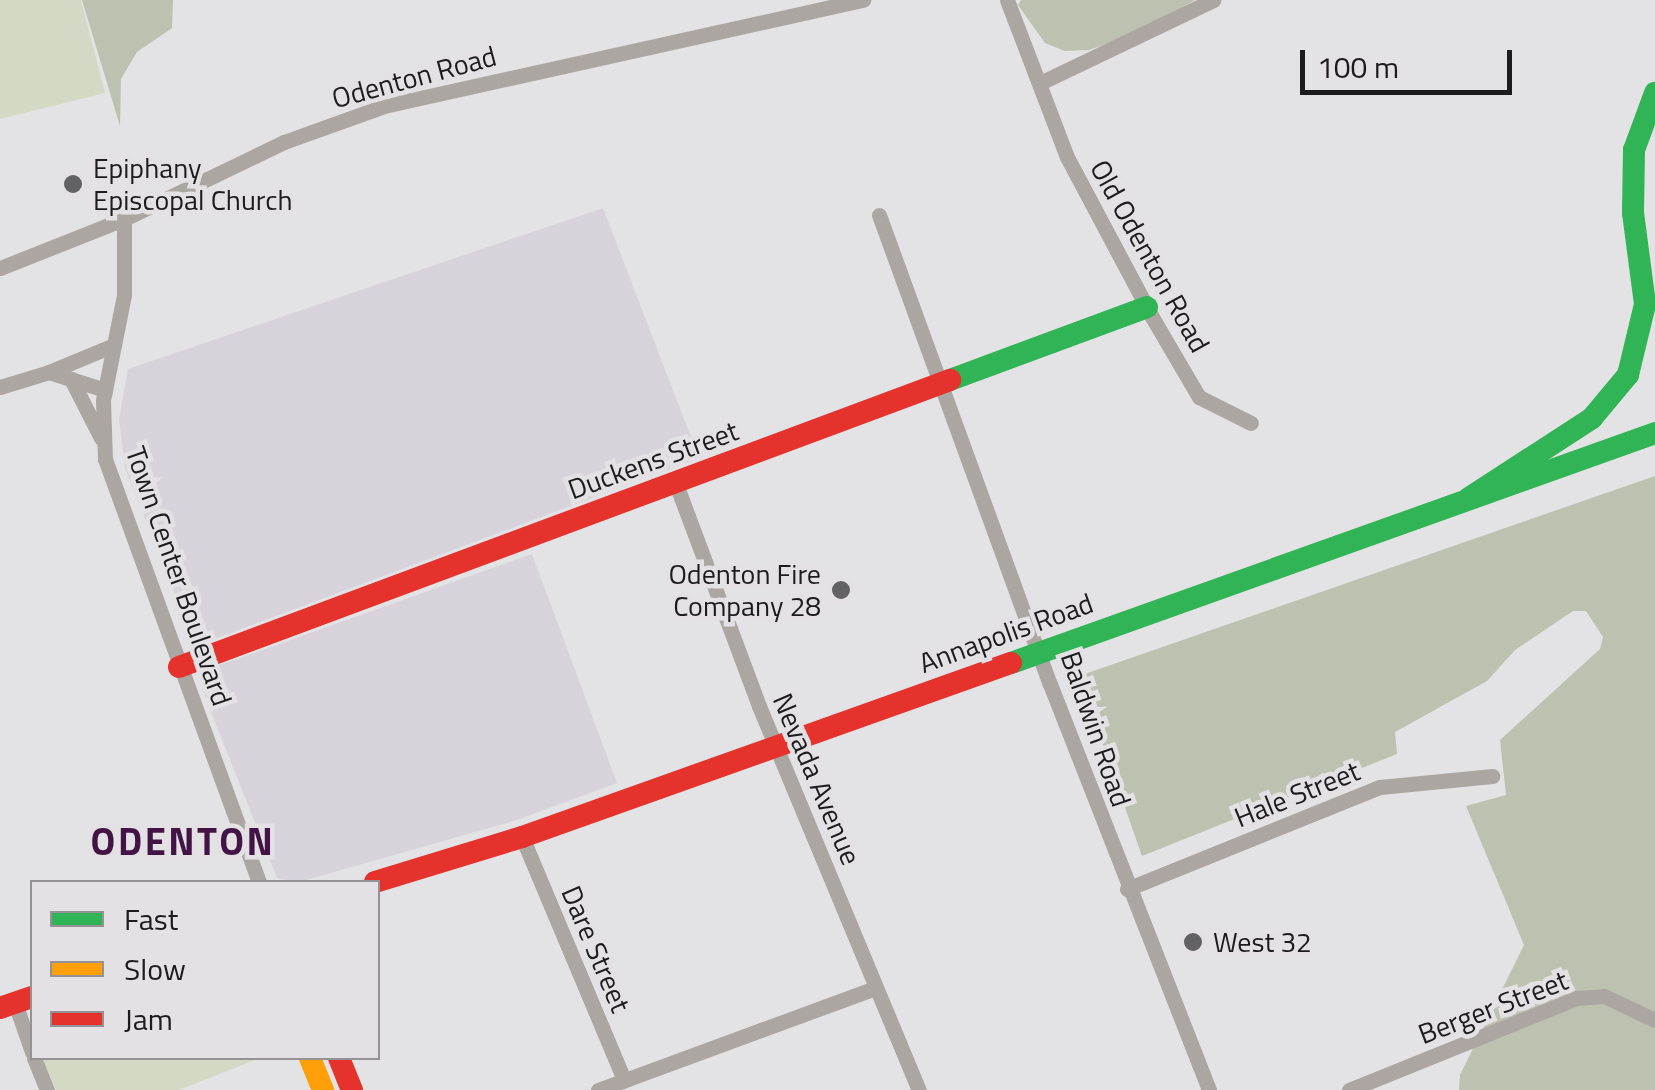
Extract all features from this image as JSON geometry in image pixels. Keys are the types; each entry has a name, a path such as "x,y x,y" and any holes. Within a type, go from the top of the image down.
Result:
{"main road":[{"path":"1468,498 1592,418 1628,375 1645,304 1633,213 1634,150 1655,92"},
{"path":"1633,213 1655,285"},
{"name":"Duckens Street","path":"179,667 1146,307"},
{"name":"Annapolis Road","path":"380,880 522,837 1655,433"},
{"path":"311,1060 323,1090"},
{"path":"341,1060 352,1090"}],"street":[{"name":"Odenton Road","path":"0,268 124,218 284,142 384,106 863,0"},
{"path":"1007,0 1042,82 1213,0"},
{"name":"Old Odenton Road","path":"1042,82 1067,156 1146,307 1199,397 1250,423"},
{"name":"Baldwin Road","path":"879,214 938,385 1042,653 1127,888 1209,1090"},
{"name":"Town Center Boulevard","path":"124,218 124,296 105,390 102,439 179,667 258,880"},
{"path":"0,386 50,372 114,344"},
{"path":"50,372 105,390"},
{"path":"72,379 102,439"},
{"name":"Nevada Avenue","path":"676,484 918,1090"},
{"name":"Hale Street","path":"1127,888 1380,788 1492,776"},
{"name":"Dare Street","path":"522,837 624,1080"},
{"path":"598,1090 875,988"},
{"name":"Berger Street","path":"1349,1090 1577,998 1604,996 1655,1020"},
{"path":"16,1002 30,1043"},
{"path":"36,1060 47,1090"}],"shaded area":[{"path":"603,208 699,458 204,643 193,640 125,468 119,419 128,369"},
{"path":"532,554 617,783 517,820 306,880 277,878 202,689 206,670"}],"green space":[{"path":"0,0 81,0 105,93 0,119"},
{"path":"82,0 173,0 172,28 137,52 121,79 120,126"},
{"path":"1021,0 1195,0 1138,33 1089,50 1065,51 1045,43 1018,5"},
{"path":"1655,476 1655,1090 1459,1090 1460,1075 1524,945 1466,806 1506,795 1500,740 1600,649 1603,637 1586,611 1573,611 1515,650 1487,681 1395,732 1397,754 1142,856 1079,676"},
{"path":"43,1060 255,1060 179,1090 56,1090"}],"traffic: fast":[{"path":"1469,498 1592,418 1628,375 1645,304 1633,213 1634,150 1655,93"},
{"path":"950,380 1147,307"},
{"path":"1011,663 1655,433"}],"traffic: slow":[{"path":"311,1060 323,1090"}],"traffic: jam":[{"path":"179,667 950,380"},
{"path":"380,880 522,837 1011,663"},
{"path":"0,1008 30,998"},
{"path":"340,1060 352,1090"}],"place":[{"name":"Epiphany Episcopal Church","path":"73,184"},
{"name":"Odenton Fire Company 28","path":"841,590"},
{"name":"West 32","path":"1193,942"}],"district":[{"name":"ODENTON","path":"183,842"}]}
